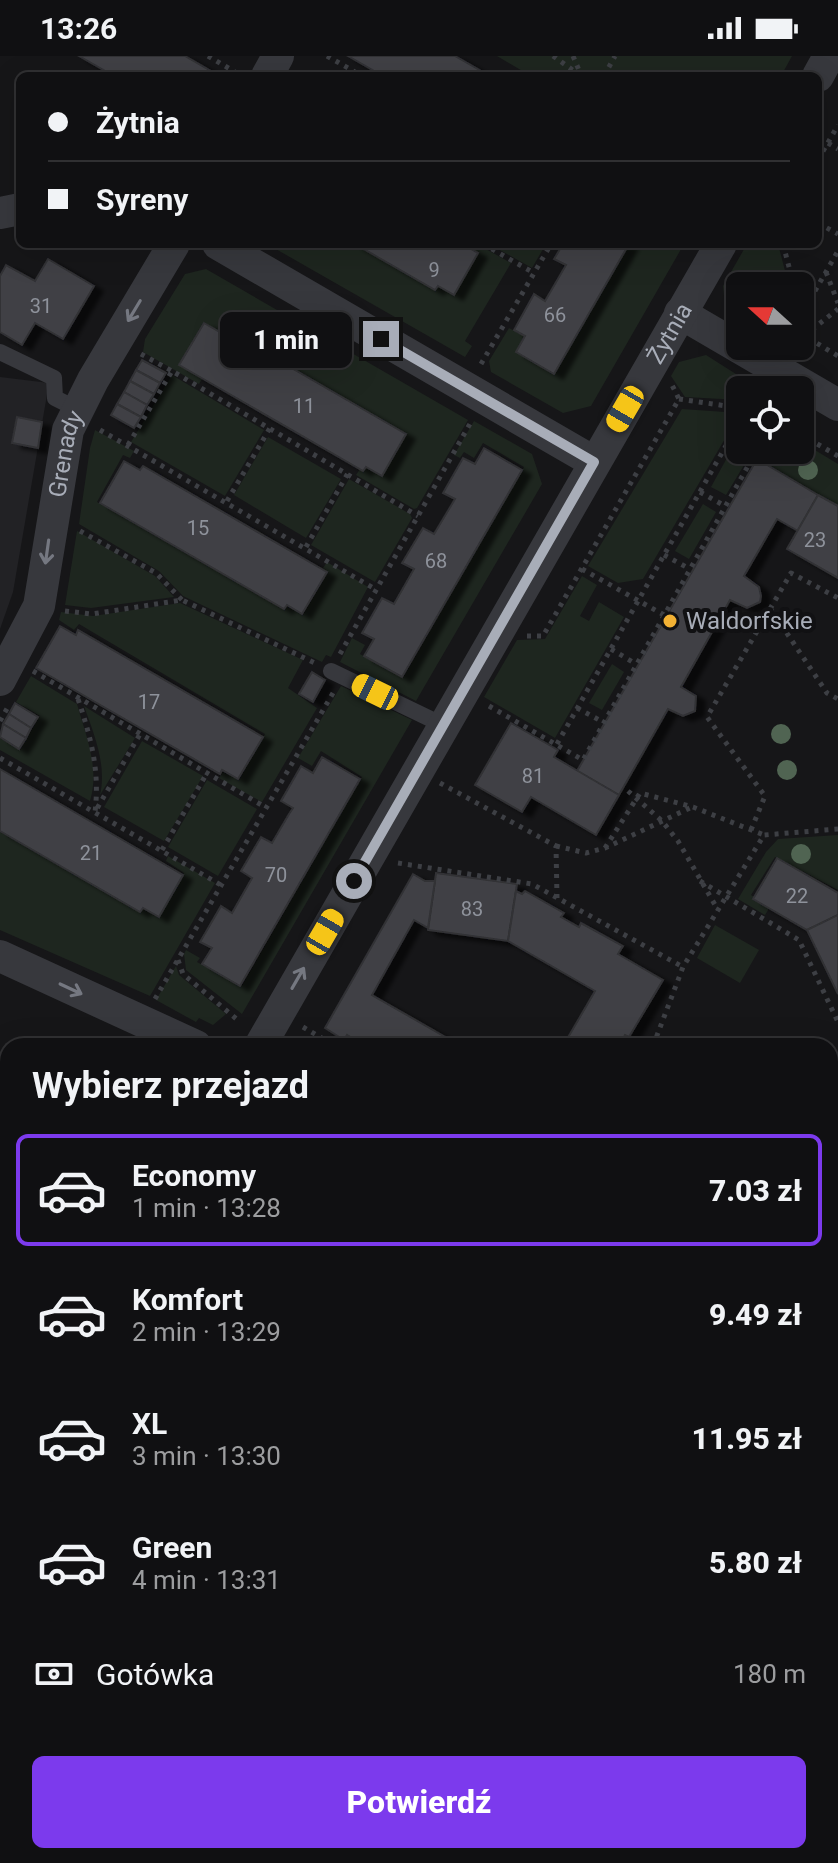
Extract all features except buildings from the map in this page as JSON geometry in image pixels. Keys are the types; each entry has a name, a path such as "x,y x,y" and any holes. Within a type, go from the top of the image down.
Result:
{"street":[{"name":"Grenady","path":"14,675 39,606 68,430 84,417 172,248"},
{"path":"225,248 594,462"},
{"name":"Żytnia","path":"272,1034 443,725 719,248"},
{"path":"680,313 838,405"},
{"path":"0,956 179,1038"}],"lane":[{"path":"0,352 54,378 55,398 84,417"},
{"path":"331,671 443,725"}],"path":[{"path":"208,56 234,72"},
{"path":"327,56 351,72"},
{"path":"553,56 575,72"},
{"path":"822,153 838,125"},
{"path":"828,143 838,149"},
{"path":"490,248 534,273"},
{"path":"477,371 549,248"},
{"path":"784,248 790,272"},
{"path":"814,291 838,251"},
{"path":"826,272 838,303"},
{"path":"814,326 838,309"},
{"path":"814,342 838,356"},
{"path":"134,349 418,516"},
{"path":"128,445 172,371"},
{"path":"679,399 726,406"},
{"path":"84,417 375,589"},
{"path":"151,1005 335,689 331,671 474,418"},
{"path":"227,501 270,428"},
{"path":"814,442 838,456"},
{"path":"557,744 726,446"},
{"path":"478,699 583,760 749,464"},
{"path":"306,547 348,473"},
{"path":"700,492 725,506"},
{"path":"73,526 156,573 182,600 331,671"},
{"path":"664,555 690,569"},
{"path":"582,569 664,615"},
{"path":"751,830 765,796 707,717 791,573 838,598"},
{"path":"57,610 92,614 182,600"},
{"path":"770,608 827,693 838,699"},
{"path":"611,649 636,664"},
{"path":"14,675 78,698 265,807"},
{"path":"78,698 95,754 98,785 95,812"},
{"path":"577,708 603,722"},
{"path":"95,812 140,734"},
{"path":"0,758 221,885"},
{"path":"162,850 207,773"},
{"path":"432,779 556,846 586,853 605,848 693,807"},
{"path":"628,791 662,821 678,841 718,910"},
{"path":"605,848 640,793 693,807 764,835 838,829"},
{"path":"656,1038 683,967 764,835"},
{"path":"556,846 557,898"},
{"path":"385,861 532,884 683,967"},
{"path":"700,881 799,940 838,1022"},
{"path":"178,959 183,974 243,1024 293,1038"}],"shaded area":[{"path":"497,56 792,56 783,72 524,72"},
{"path":"274,248 362,248 435,290 459,248 484,248 511,263 465,341 472,346 465,357"},
{"path":"496,248 544,248 532,268"},
{"path":"626,248 682,248 591,406 563,413 491,372 489,361 509,328 524,336 516,352 553,373"},
{"path":"745,248 779,248 785,272 731,272"},
{"path":"206,269 468,420 417,508 356,475 366,467 382,476 406,434 223,328 220,332 204,323 180,365 202,379 199,384 143,352 145,339 185,274"},
{"path":"726,281 726,314 723,286"},
{"path":"706,355 739,376 726,376 726,399 685,397 671,376 679,362"},
{"path":"172,375 264,430 225,496 131,442"},
{"path":"0,377 49,383 13,592 0,629"},
{"path":"682,409 726,412 726,437 643,579 618,583 588,566"},
{"path":"474,421 532,454 542,484 416,701 340,662 352,638 365,645 360,654 403,678 524,467 483,443 474,458 464,452 460,458 454,455"},
{"path":"95,430 134,451 130,458 123,455 97,502 284,610 287,606 303,615 328,572 323,568 327,562 368,587 331,657 326,655 322,662 183,596 159,571 79,524"},
{"path":"268,437 341,479 306,538 234,495"},
{"path":"814,449 838,464 838,506 767,464 814,464"},
{"path":"726,460 726,464 745,464 726,495 711,487"},
{"path":"349,479 412,518 375,582 311,545"},
{"path":"703,504 716,512 689,559 675,551"},
{"path":"77,531 155,576 174,597 91,608 65,605"},
{"path":"582,576 597,585 580,616 589,621 599,602 624,617 555,738 484,697 517,640 545,639"},
{"path":"180,603 303,660 288,688 317,708 262,802 219,778 223,772 239,780 265,734 79,624 74,630 59,620 61,612 93,616"},
{"path":"612,664 624,672 602,710 589,703"},
{"path":"31,676 77,704 93,764 90,801 0,750 0,738 20,750 40,716 16,702"},
{"path":"341,686 412,720 242,1014 186,970 184,954 186,950 200,958 197,962 242,986 362,777 321,751 312,766 298,758"},
{"path":"84,706 135,738 100,795 101,761"},
{"path":"142,741 203,776 164,841 104,807"},
{"path":"207,780 257,809 218,876 168,847"},
{"path":"0,832 140,912 143,909 159,918 184,873 166,861 168,856 215,883 150,996 0,930"},
{"path":"838,835 838,890 775,857 751,895 770,907 765,915 738,899 766,852 778,839"},
{"path":"715,925 759,950 740,983 697,958"},
{"path":"176,966 179,975 226,1014 213,1025 199,1018 196,1022 156,1000"}],"place":[{"name":"Waldorfskie","path":"670,621"}],"route":[{"path":"354,881 594,462 381,339"}]}
